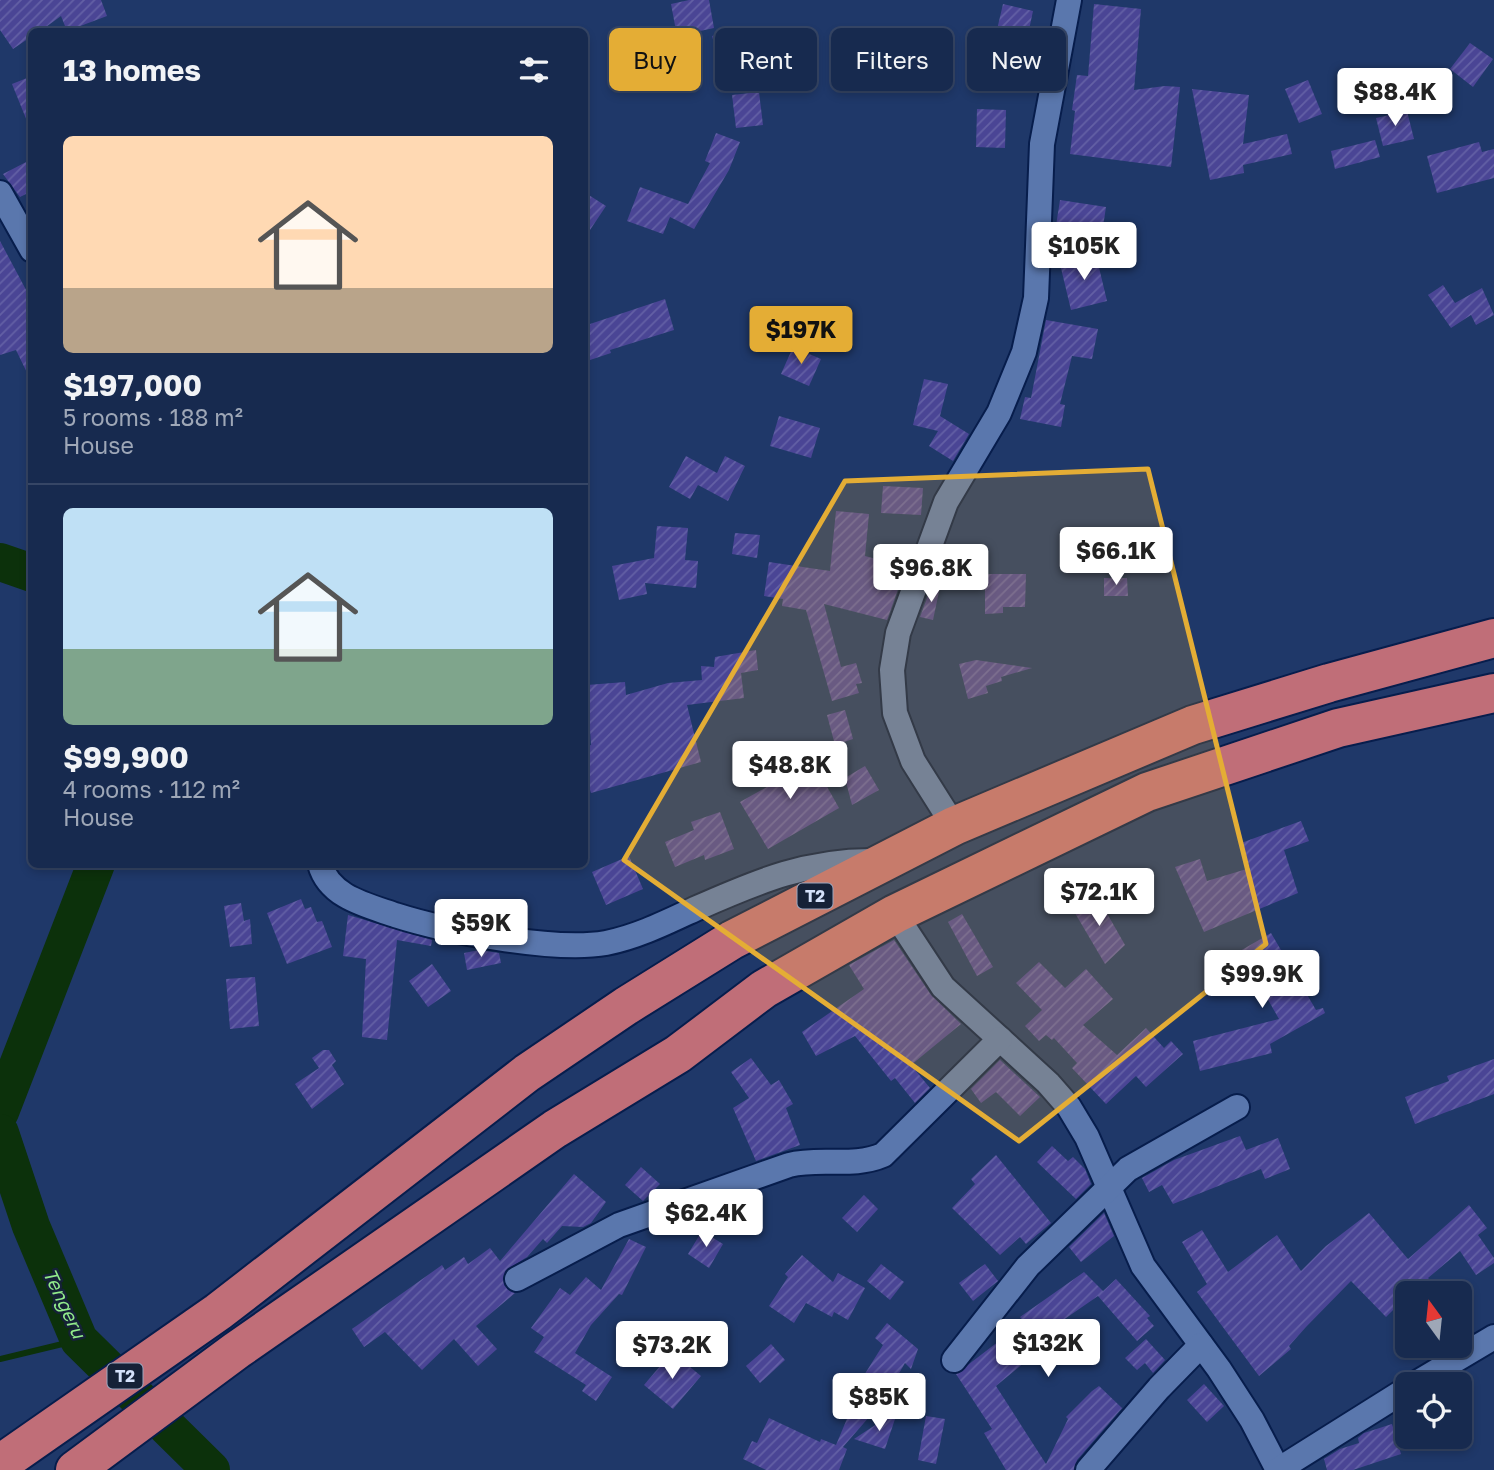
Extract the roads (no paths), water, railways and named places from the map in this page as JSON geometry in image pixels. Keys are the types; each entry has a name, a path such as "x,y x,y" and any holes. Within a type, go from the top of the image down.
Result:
{"highway":[{"name":"T2","path":"0,1464 218,1312 527,1073 626,1006 732,940 882,861 954,827 1193,725 1329,682 1494,638"},
{"name":"T2","path":"75,1470 237,1350 555,1129 678,1054 764,989 895,914 1147,792 1338,728 1494,693"}],"street":[{"path":"954,827 914,761 895,713 892,670 898,633 946,502 999,413 1024,352 1036,298 1042,144 1069,0"},
{"path":"0,193 28,243"},
{"path":"321,868 326,882 341,894 430,926 571,945 605,943 630,937 742,888 805,867 842,860 882,861"},
{"path":"895,914 943,987 1048,1083 1069,1107 1087,1137 1143,1266 1252,1420 1278,1470 1395,1397"},
{"path":"517,1279 619,1226 789,1165 806,1162 865,1161 883,1155 1000,1039"},
{"path":"954,1360 1028,1265 1128,1169 1237,1107"},
{"path":"1435,1372 1494,1337"},
{"path":"1088,1470 1159,1388 1201,1345"}],"waterway":[{"name":"Tengeru","path":"0,562 28,572"},
{"name":"Tengeru","path":"0,1112 94,868"},
{"name":"Tengeru","path":"0,1133 31,1226 79,1340 211,1470"},
{"path":"0,1359 79,1340"}]}
